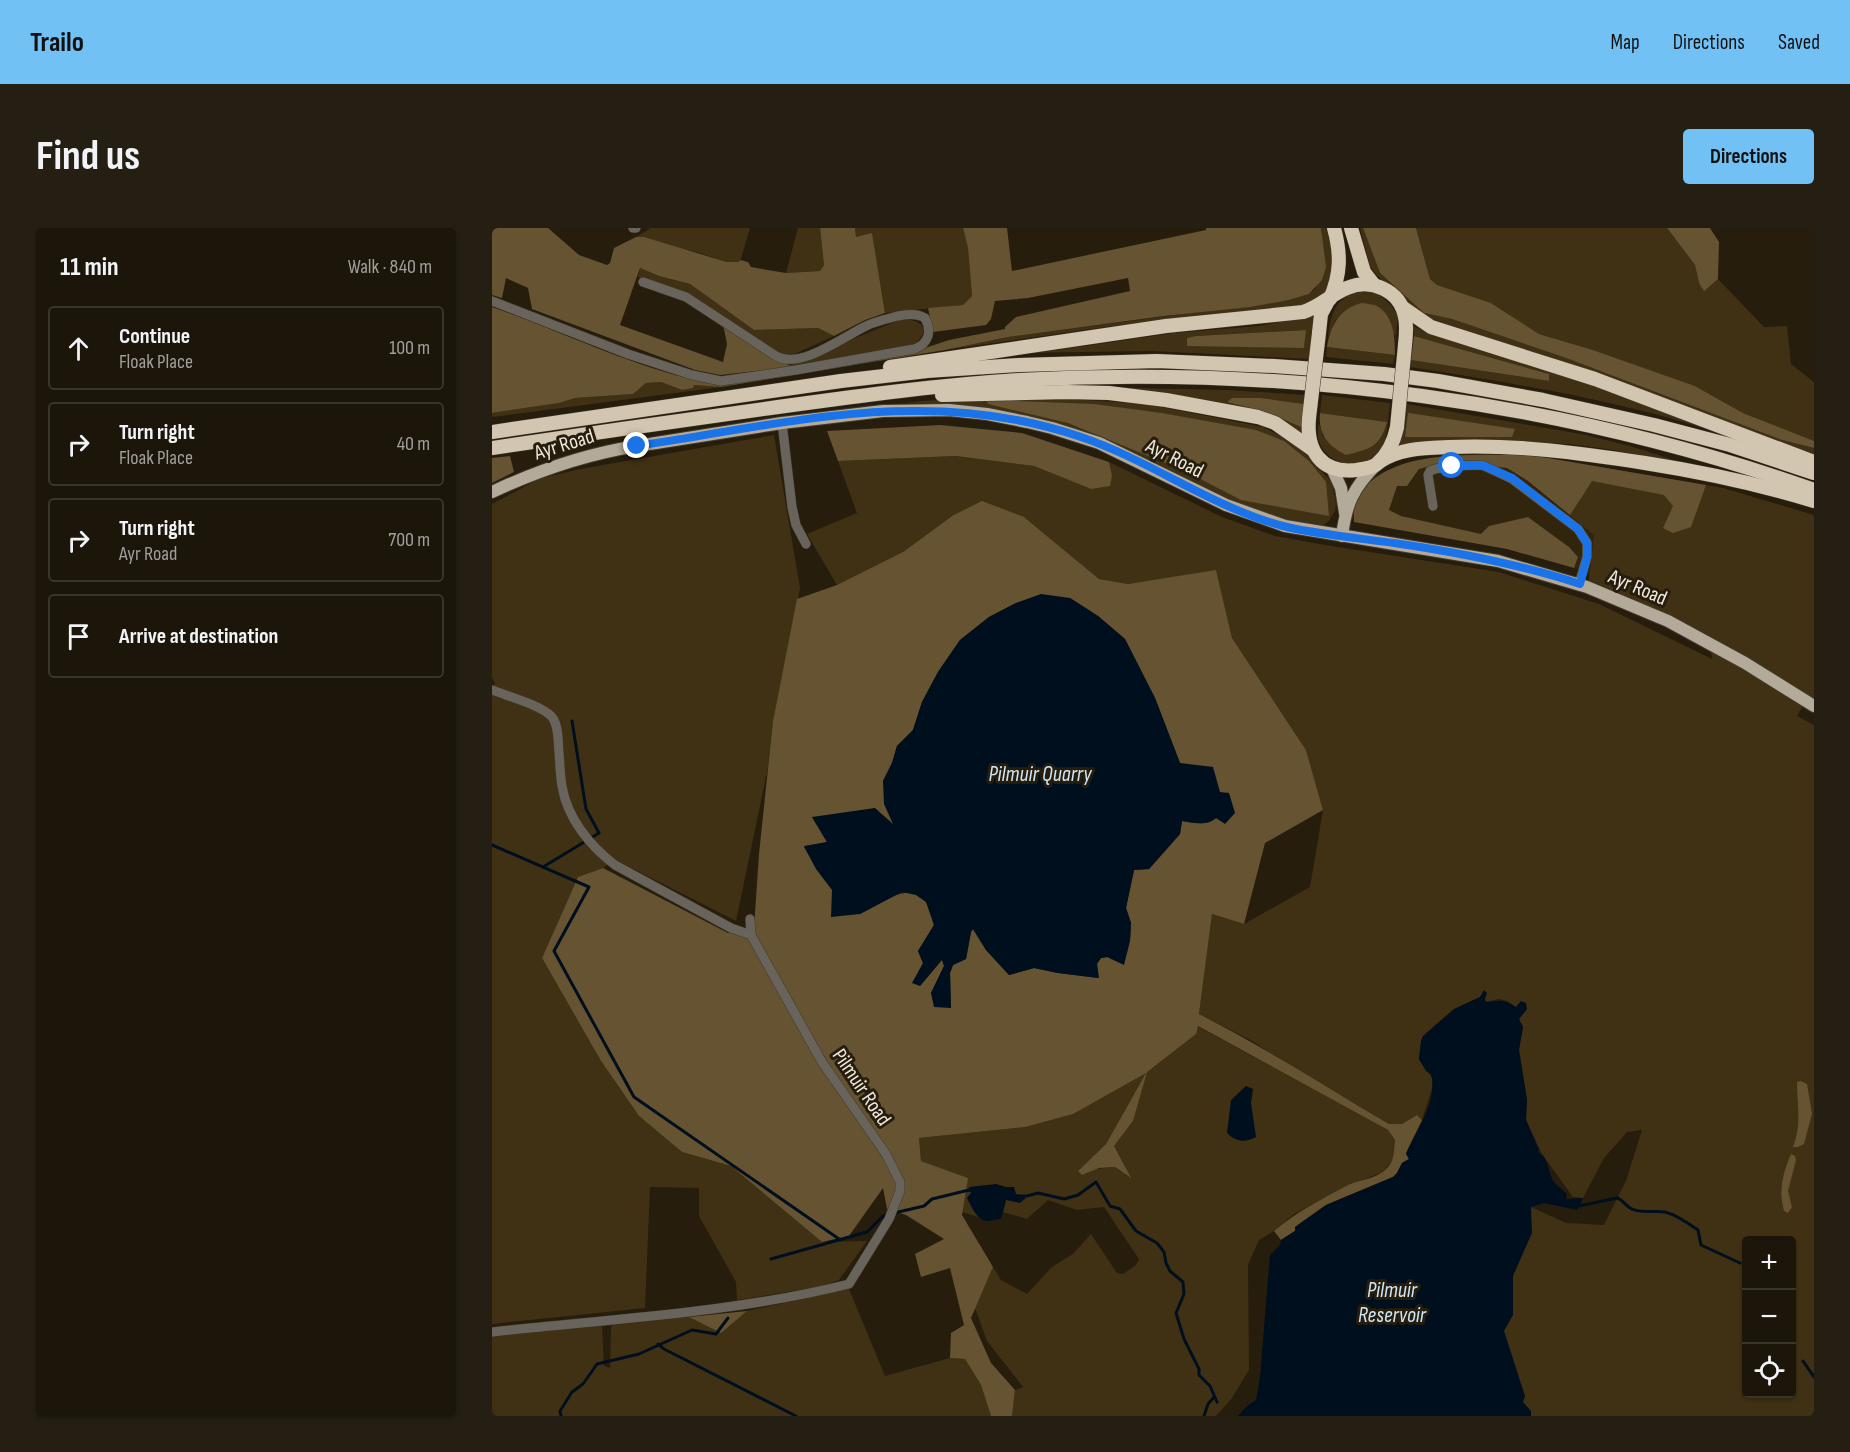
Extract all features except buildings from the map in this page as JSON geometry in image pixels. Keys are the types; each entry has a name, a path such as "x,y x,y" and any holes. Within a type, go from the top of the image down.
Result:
{"highway":[{"path":"1334,228 1340,261 1338,279 1322,314 1318,333 1308,432 1312,449 1318,458 1331,466 1351,471 1377,464 1397,453 1425,448 1469,446 1554,450 1594,454 1715,475 1814,501"},
{"path":"1351,228 1364,272 1374,285"},
{"path":"746,394 878,368 1044,343 1166,326 1302,312 1321,305 1354,285 1374,285 1390,292 1400,305 1431,327 1595,379 1814,462"},
{"path":"1377,464 1393,444 1397,427 1406,345 1405,318 1400,305"},
{"path":"492,432 746,394 927,371 1094,362 1181,362 1384,374 1438,381 1643,422 1730,445 1814,473"},
{"path":"493,448 916,389 1017,380 1075,378 1221,379 1368,389 1551,418 1672,446 1730,462 1814,490"},
{"path":"493,448 623,436 862,402 926,396 1067,392 1109,393 1166,400 1258,417 1275,423 1312,449"}],"main road":[{"name":"Ayr Road","path":"492,492 555,465 611,450 782,423 864,412 902,410 949,410 1006,417 1099,443 1226,505 1285,526 1498,561 1580,584 1668,621 1744,663 1814,706"},
{"path":"1342,536 1345,514 1355,488 1377,464"},
{"path":"1331,466 1341,488 1345,514"}],"street":[{"path":"492,301 628,354 692,375 721,381 914,349 923,345 928,337 925,318 916,314 901,316 876,322 814,353 788,361 776,356 686,297 643,282"},
{"path":"782,423 792,507 796,525 806,544"},
{"path":"1433,506 1428,475 1435,469 1482,465 1512,478 1578,529 1587,543 1587,557 1580,584"},
{"path":"492,690 540,709 552,717 558,738 562,788 583,836 599,853 615,865 731,928 751,934 750,919"},
{"name":"Pilmuir Road","path":"492,1332 716,1308 803,1295 849,1284 889,1219 900,1191 900,1182 886,1154 822,1062 751,934"}],"shaded area":[{"path":"492,228 548,228 579,255 607,265 610,263 614,248 636,237 644,237 727,262 739,262 740,260 748,262 751,267 786,273 820,271 824,265 820,228 855,228 856,237 872,233 885,313 865,320 834,336 818,328 754,330 690,284 659,276 640,268 620,325 723,362 727,344 723,324 771,358 794,367 720,375 695,370 532,309 528,288 506,278 502,298 492,295"},
{"path":"651,228 750,228 740,262 727,262 636,237"},
{"path":"798,228 820,228 824,265 820,271 786,273"},
{"path":"855,228 963,228 968,248 972,296 963,305 885,313 872,234 856,237"},
{"path":"963,228 1007,228 1012,271 1206,230 1206,228 1321,228 1326,267 1322,280 1309,294 1250,307 1008,337 945,350 721,387 694,385 693,388 682,390 661,382 646,383 633,394 575,398 559,403 492,413 492,307 631,361 716,384 916,351 949,340 1005,329 1016,317 1130,291 1128,278 1028,298 995,301 991,319 986,325 933,332 928,308 963,305 972,296 968,248"},
{"path":"1321,228 1326,228 1332,256 1329,286 1325,294 1316,301 1300,307 1113,326 945,350 1008,337 1289,300 1303,296 1315,289 1319,278"},
{"path":"1360,228 1363,228 1380,273 1424,313 1452,319 1566,358 1782,440 1814,448 1814,456 1423,320 1396,290 1377,276 1370,266"},
{"path":"1363,228 1416,228 1430,279 1437,285 1491,303 1539,334 1593,350 1695,386 1743,413 1814,441 1814,448 1782,440 1566,358 1452,319 1424,313 1380,273"},
{"path":"1416,228 1667,228 1695,265 1699,283 1704,290 1718,279 1764,327 1787,326 1791,364 1814,382 1814,441 1743,413 1695,386 1593,350 1539,334 1491,303 1437,285 1430,279"},
{"path":"1667,228 1710,228 1719,242 1718,279 1704,291 1699,283 1695,265"},
{"path":"640,268 659,276 690,284 754,330 818,328 834,336 788,357 782,356 685,293 638,277"},
{"path":"1362,290 1376,292 1390,304 1398,315 1395,346 1395,335 1336,319 1328,337 1336,307 1345,297"},
{"path":"1362,303 1377,306 1387,315 1394,334 1395,355 1327,347 1337,319 1354,305"},
{"path":"1314,316 1310,359 1152,351 1014,353 1047,347 1057,350 1174,333 1258,326","holes":["1305,330 1304,348 1187,345 1196,336"]},
{"path":"902,319 916,322 923,327 922,336 912,346 794,367 789,365"},
{"path":"1412,325 1425,332 1601,388 1716,432 1603,402 1526,386 1410,367 1411,360 1548,381 1549,374 1414,336"},
{"path":"1306,330 1304,348 1187,346 1187,338 1196,336"},
{"path":"1414,336 1549,374 1549,381 1411,360"},
{"path":"1327,347 1395,355 1393,364 1326,357"},
{"path":"661,382 682,390 694,385 721,387 492,417 492,413 559,403 575,398 633,394 646,383"},
{"path":"1087,387 1228,390 1305,395 1304,404 1261,398 1228,402 1266,412 1301,427 1301,434 1281,421"},
{"path":"1322,395 1390,403 1385,441 1376,455 1366,462 1354,464 1331,458 1323,449 1318,438 1319,423 1323,437 1387,422 1320,413"},
{"path":"957,398 1069,399 1146,404 1263,427 1281,436 1308,455 1332,483 1336,503 1335,511 1329,521 1322,526 1290,523 1232,503 1154,463 976,408 903,403"},
{"path":"1232,398 1261,398 1304,404 1301,427 1266,412 1227,402"},
{"path":"986,400 1094,404 1162,413 1256,430 1284,441 1309,461 1326,482 1329,516 1241,500 1185,471 1068,423 988,404"},
{"path":"1407,404 1581,434 1630,446 1702,469 1614,450 1570,444 1451,440 1399,447","holes":["1409,413 1512,437 1405,437"]},
{"path":"1320,413 1387,422 1381,437 1373,446 1346,455 1329,443 1321,427"},
{"path":"1408,413 1515,429 1512,437 1405,437"},
{"path":"940,425 1022,433 1109,462 1112,475 1110,486 1091,489 1034,466 956,456 838,461 827,431"},
{"path":"774,435 800,588 773,721 768,767 736,921 614,859 603,868 578,877 542,958 601,1061 639,1116 682,1152 731,1166 822,1242 867,1241 839,1280 819,1287 737,1300 736,1282 699,1216 699,1188 650,1187 645,1308 492,1324 492,691 495,683 492,677 492,504 539,479 580,469"},
{"path":"1530,455 1723,488 1814,515 1814,698 1809,696 1797,716 1814,725 1814,1416 1318,1416 1531,1207 1566,1223 1604,1225 1626,1181 1642,1130 1627,1132 1604,1158 1583,1198 1573,1197 1542,1154 1526,1120 1527,1100 1519,1050 1523,1027 1519,1019 1527,1009 1516,1007 1499,999 1485,1002 1484,991 1480,997 1454,1009 1423,1036 1419,1059 1432,1078 1433,1085 1422,1120 1417,1115 1402,1124 1389,1124 1288,1065 1254,1042 1199,1014 1212,914 1244,924 1310,887 1323,810 1306,750 1232,638 1216,571 1128,584 1099,579 1024,517 952,516 903,552 837,585 807,534 857,513 838,461 956,456 1034,466 1091,489 1112,475 1109,462 1222,517 1275,536 1499,572 1599,604 1712,659 1710,637 1682,621 1589,580 1594,535 1528,481"},
{"path":"1530,455 1706,485 1691,527 1673,533 1663,528 1673,506 1664,495 1592,481 1570,515 1528,481 1507,468 1446,462 1419,469 1407,486 1397,486 1389,510 1401,516 1481,534 1489,526 1528,517 1569,547 1578,557 1574,568 1507,549 1354,522 1356,497 1370,482 1386,471 1425,459 1447,456"},
{"path":"510,456 514,472 492,483 492,458"},
{"path":"1446,462 1507,468 1528,481 1594,535 1590,575 1574,568 1577,557 1569,547 1528,517 1481,534 1401,516 1389,510 1397,486 1407,486 1419,469"},
{"path":"982,501 1024,517 1099,579 1128,584 1216,570 1232,638 1306,750 1323,810 1265,843 1244,924 1212,914 1199,1014 1389,1124 1402,1124 1417,1115 1422,1120 1406,1153 1409,1159 1402,1163 1393,1177 1326,1205 1281,1240 1274,1231 1291,1218 1346,1186 1376,1176 1387,1169 1392,1161 1395,1140 1388,1130 1198,1026 1196,1034 1147,1072 1133,1121 1114,1146 1131,1178 1115,1167 1099,1168 1082,1175 1078,1171 1106,1144 1146,1073 1073,1114 1025,1127 919,1138 921,1161 968,1178 962,1215 993,1267 971,1318 991,1363 1015,1390 1012,1416 991,1416 981,1385 965,1359 950,1358 951,1333 964,1325 950,1268 921,1277 915,1254 944,1239 906,1215 887,1209 883,1188 849,1236 822,1242 731,1166 682,1152 639,1116 601,1061 542,958 578,877 603,868 728,933 754,927 773,721 797,599 837,585 903,552 952,516","holes":["1070,598 1098,616 1125,639 1155,698 1180,763 1220,792 1216,818 1204,823 1182,821 1180,834 1149,869 1134,870 1126,908 1131,923 1130,941 1107,957 1101,958 1097,963 1098,978 1034,968 1009,975 986,950 973,929 966,959 953,965 950,973 951,1008 931,993 944,966 942,959 920,986 923,963 918,951 934,925 926,902 919,896 902,893 860,914 829,883 804,847 827,842 812,817 894,825 883,781 897,746 913,730 922,702 938,672 960,640 989,617 1016,603"]},
{"path":"1197,1026 1388,1130 1395,1140 1392,1162 1381,1173 1349,1185 1294,1214 1259,1240 1248,1265 1249,1370 1232,1398 1216,1416 1012,1416 1015,1390 1023,1387 987,1341 975,1308 993,1267 1001,1280 1027,1294 1052,1267 1073,1254 1091,1234 1117,1273 1123,1274 1136,1265 1139,1259 1104,1207 1077,1210 1048,1200 1027,1219 1003,1212 1006,1200 1016,1194 996,1184 971,1193 973,1210 978,1217 962,1212 967,1178 921,1161 919,1138 1025,1127","holes":["1145,1075 1133,1121 1113,1147 1129,1177 1115,1167 1078,1171 1106,1144"]},
{"path":"1797,1082 1807,1084 1812,1114 1804,1144 1793,1147 1798,1123"},
{"path":"1791,1154 1796,1160 1788,1191 1792,1207 1788,1213 1784,1211 1781,1189"},
{"path":"849,1289 885,1376 950,1358 965,1359 981,1385 991,1416 492,1416 492,1336 602,1326 604,1366 610,1368 611,1327 613,1325 689,1317 721,1333 747,1311"},
{"path":"747,1311 721,1333 689,1317"}],"water":[{"name":"Pilmuir Quarry","path":"1041,594 1070,598 1098,616 1125,639 1155,698 1180,763 1213,767 1220,792 1229,793 1235,813 1225,824 1216,818 1204,823 1182,821 1180,834 1149,869 1134,870 1126,908 1131,923 1130,941 1124,965 1107,957 1101,958 1097,964 1099,978 1034,968 1009,975 986,950 973,929 966,959 953,965 950,973 951,1008 934,1007 931,993 944,966 942,960 920,986 912,983 923,963 918,951 934,925 926,902 916,895 902,892 860,914 831,917 832,890 816,869 804,846 827,842 812,817 875,808 893,824 884,804 883,781 897,746 913,730 922,702 938,672 960,640 989,617 1016,603"},
{"name":"Pilmuir Reservoir","path":"1484,990 1487,993 1486,1002 1504,1001 1516,1007 1521,1001 1526,1003 1527,1009 1519,1019 1523,1027 1519,1050 1527,1100 1526,1120 1538,1152 1545,1159 1555,1183 1567,1194 1566,1199 1583,1198 1577,1210 1544,1203 1531,1207 1532,1233 1513,1276 1513,1315 1504,1331 1525,1396 1523,1402 1531,1411 1531,1416 1238,1416 1256,1400 1270,1255 1280,1245 1281,1240 1295,1231 1295,1227 1326,1205 1393,1177 1402,1163 1409,1159 1406,1154 1425,1116 1431,1095 1431,1074 1426,1071 1419,1059 1423,1036 1454,1009 1480,997"},
{"path":"1246,1086 1253,1089 1251,1103 1256,1137 1241,1141 1227,1133 1231,1100"},
{"path":"996,1184 1014,1187 1016,1194 1026,1198 1020,1203 1006,1200 1001,1219 986,1221 977,1215 967,1198 971,1193 969,1187"}],"waterway":[{"path":"543,867 599,833 586,809 572,721"},
{"path":"492,845 589,887 554,951 634,1097 839,1239"},
{"path":"1017,1196 1038,1193 1064,1199 1078,1195 1096,1182 1110,1206 1120,1209 1136,1231 1157,1243 1164,1252 1170,1271 1183,1282 1184,1294 1176,1313 1184,1339 1199,1369 1199,1375 1210,1386 1217,1402"},
{"path":"894,1213 924,1206 932,1199 972,1191"},
{"path":"1579,1206 1617,1198 1636,1210 1669,1213 1698,1230 1701,1245 1740,1263"},
{"path":"771,1259 867,1232 883,1216 887,1215"},
{"path":"561,1416 560,1411 572,1392 583,1384 597,1364 639,1354 692,1330 716,1334 728,1318"},
{"path":"658,1344 796,1416"},
{"path":"1803,1361 1814,1377"},
{"path":"1204,1416 1208,1404 1214,1397"}],"route":[{"path":"637,446 864,412 949,410 987,414 1052,428 1099,443 1226,505 1285,526 1498,561 1580,584 1587,557 1587,543 1578,529 1512,478 1482,465 1452,466"}]}
